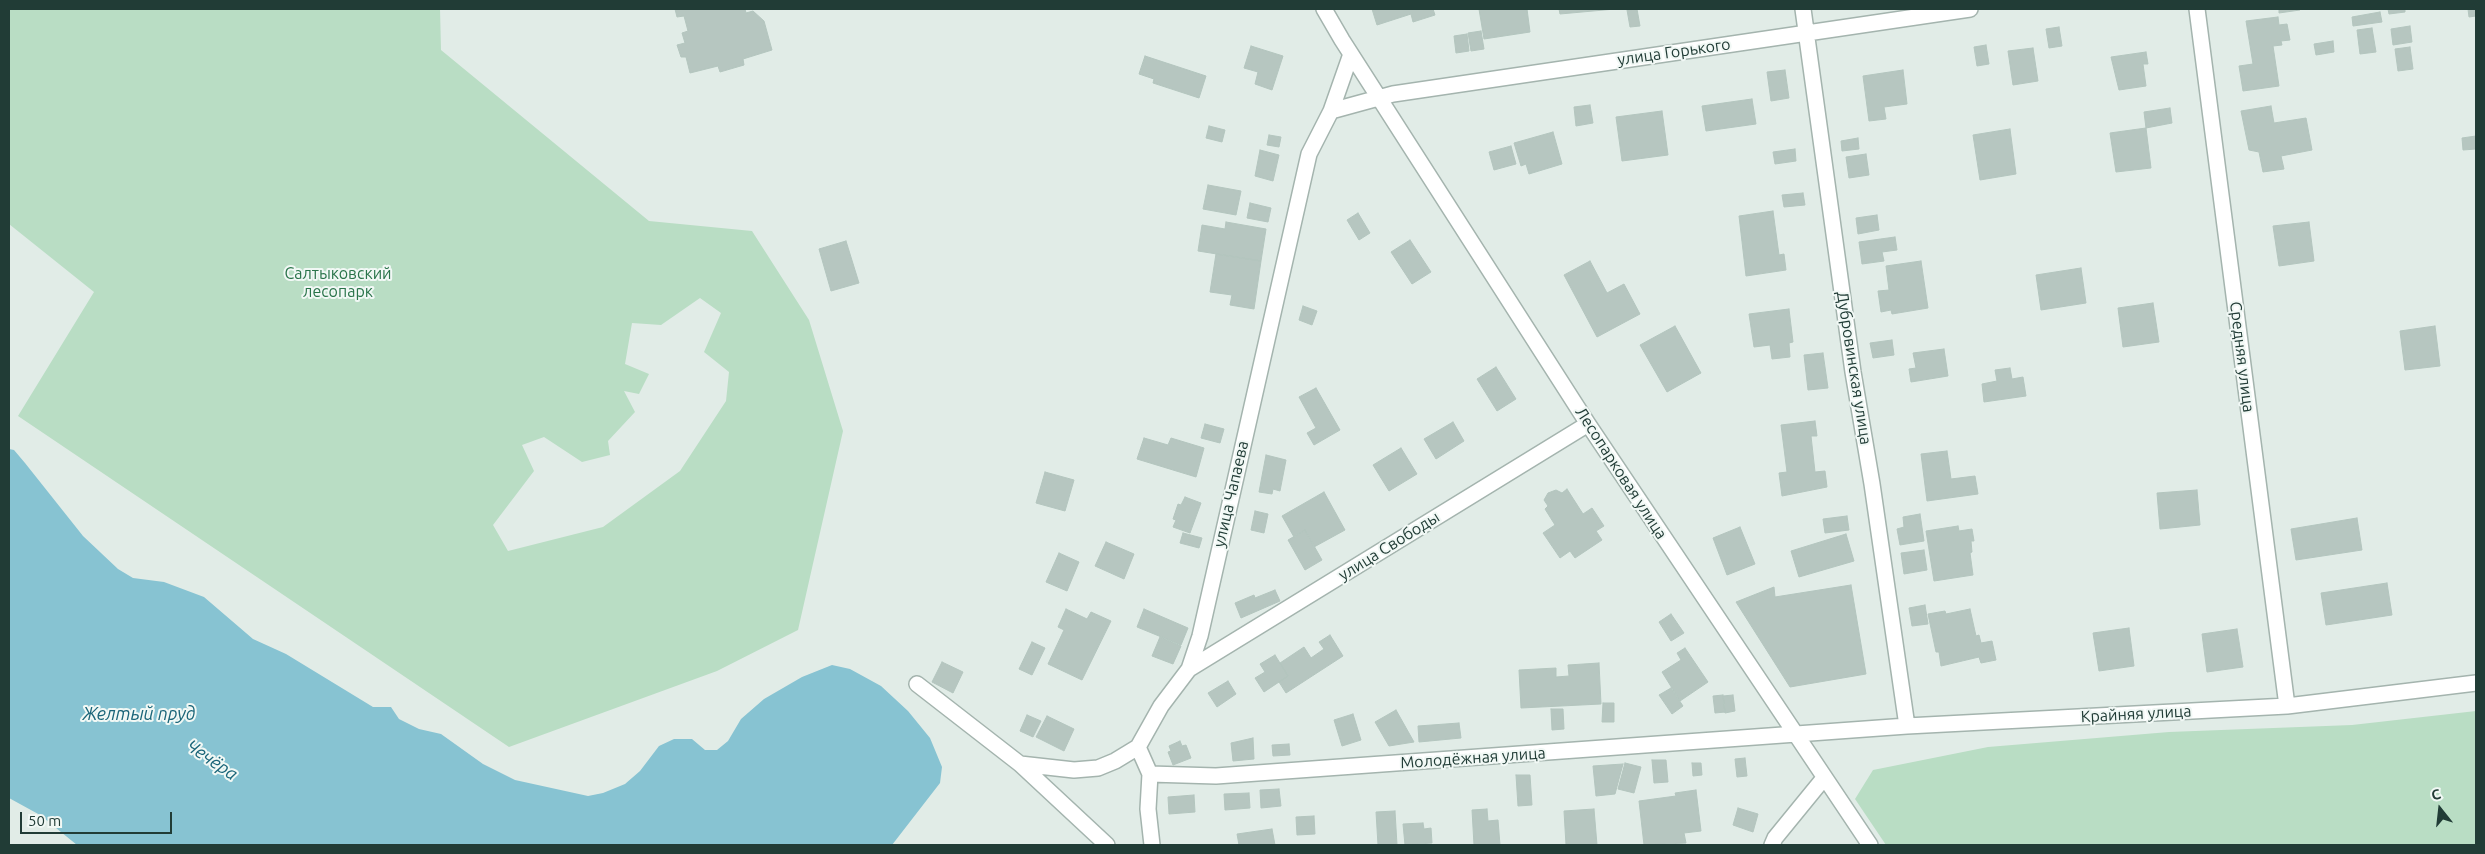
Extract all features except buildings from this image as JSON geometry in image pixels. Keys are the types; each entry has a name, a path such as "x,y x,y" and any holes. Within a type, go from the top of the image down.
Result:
{"street":[{"name":"Лесопарковая улица","path":"1324,9 1588,424 1870,845"},
{"name":"Дубровинская улица","path":"1803,9 1854,372 1907,726"},
{"name":"улица Горького","path":"1378,96 1970,9"},
{"name":"Средняя улица","path":"2196,9 2286,706"},
{"name":"улица Чапаева","path":"1138,748 1161,706 1189,669 1200,636 1309,154 1331,112 1351,54"},
{"path":"1331,112 1378,96"},
{"name":"улица Свободы","path":"1189,669 1588,424"},
{"name":"Крайняя улица","path":"1795,735 1907,726 2286,706 2476,683"},
{"path":"917,684 1020,764 1107,845"},
{"name":"Молодёжная улица","path":"1150,774 1216,776 1795,735"},
{"path":"1020,764 1074,770 1098,768 1116,761 1138,748 1150,774 1148,809 1152,845"},
{"path":"1772,845 1775,838 1824,778"}],"green space":[{"name":"Салтыковский лесопарк","path":"9,9 440,9 441,50 649,221 752,231 809,320 843,431 798,630 717,671 509,747 18,416 94,292 9,224","holes":["700,298 721,313 704,352 729,372 726,401 680,471 603,527 508,551 493,525 534,471 522,445 544,437 582,462 610,455 608,441 635,412 624,391 639,394 649,374 625,364 632,323 661,325"]},
{"path":"2476,711 2476,845 1886,845 1855,799 1873,770 1988,747 2169,732 2352,725"}],"water":[{"name":"Желтый пруд","path":"9,449 14,450 83,536 118,569 133,578 164,582 204,597 253,639 286,654 373,707 391,707 399,719 419,729 441,734 483,764 515,780 588,796 603,793 625,784 640,771 659,746 674,739 692,739 705,750 717,750 728,741 741,719 764,699 802,677 832,665 850,669 881,686 908,711 930,738 942,767 940,783 892,845 77,845 40,815 9,798"}],"water label":[{"name":"Чечёра","path":"212,760"}]}
